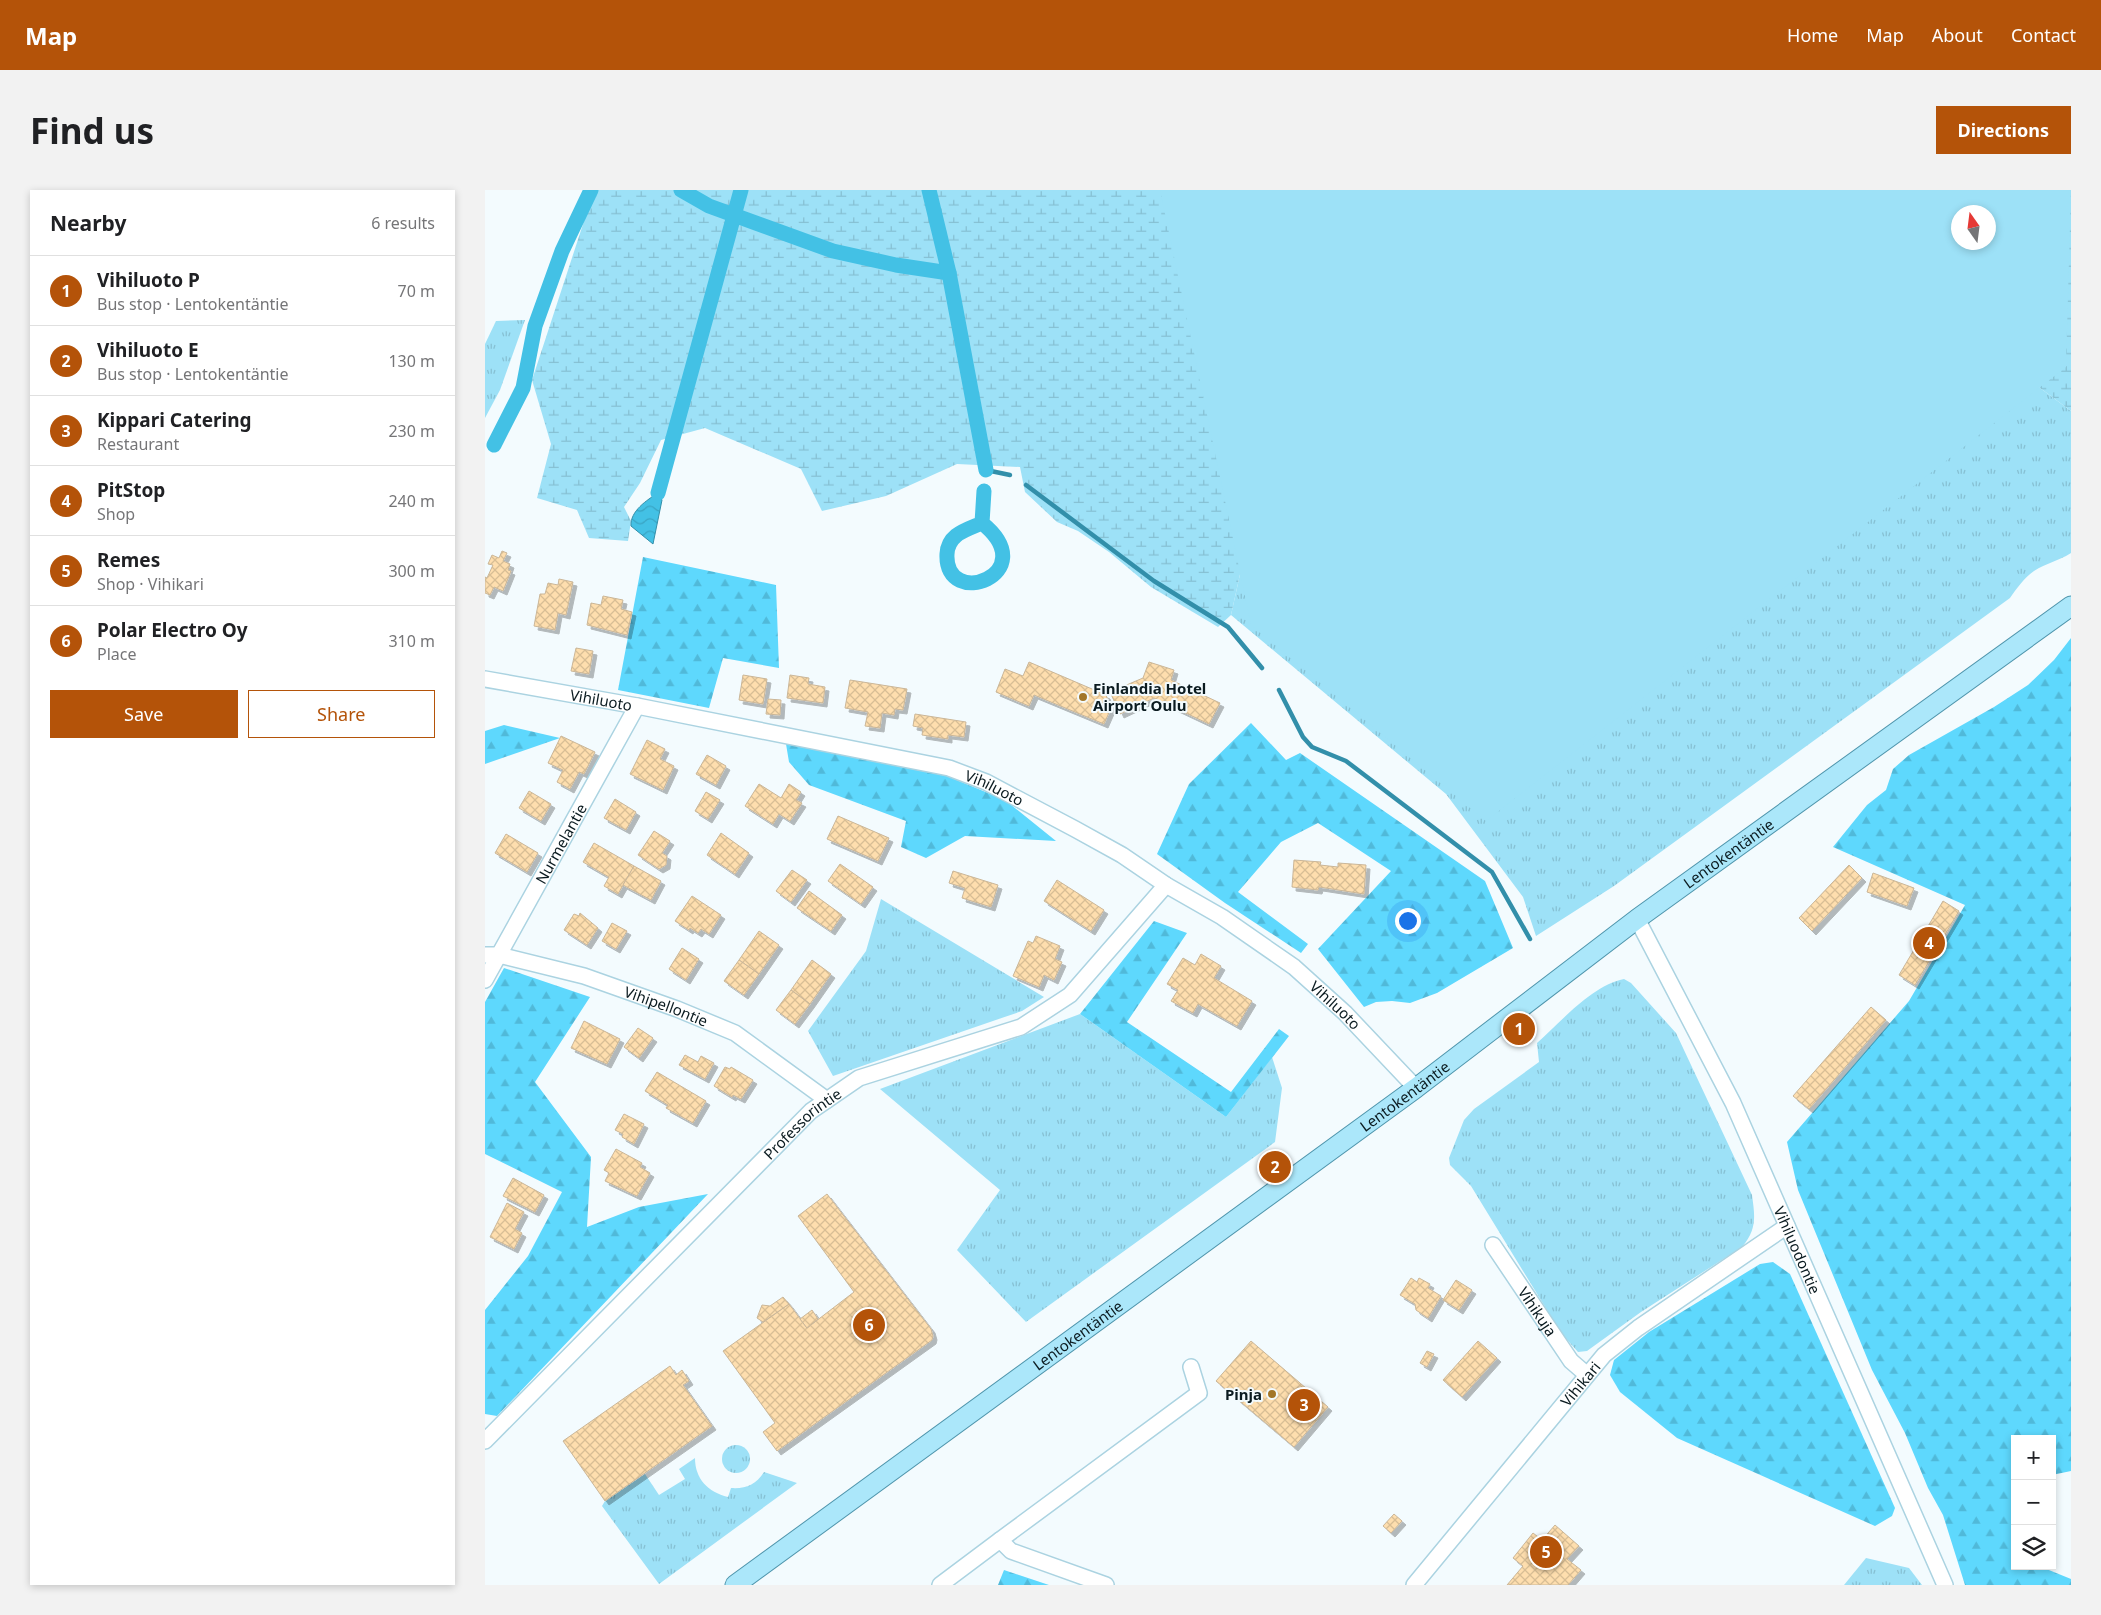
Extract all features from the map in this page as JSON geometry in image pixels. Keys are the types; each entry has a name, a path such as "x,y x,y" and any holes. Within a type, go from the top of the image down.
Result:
{"main road":[{"name":"Lentokentäntie","path":"735,1585 1416,1088 1637,919 2071,606"}],"street":[{"name":"Vihiluoto","path":"485,679 637,706 949,768 986,782 1122,855 1167,885 1222,917 1293,967 1345,1013 1416,1088"},
{"name":"Nurmelantie","path":"485,980 492,955 637,706"},
{"name":"Professorintie","path":"485,1441 811,1111 859,1078 1021,1027 1070,994 1167,885"},
{"name":"Vihiluodontie","path":"1637,919 1733,1103 1945,1585"},
{"name":"Vihipellontie","path":"492,955 584,976 677,1008 735,1033 827,1100"},
{"name":"Vihikari","path":"1414,1585 1586,1374 1604,1355 1638,1328 1787,1226"},
{"name":"Vihikuja","path":"1493,1245 1571,1361 1586,1374"},
{"path":"940,1585 1199,1393 1191,1367"},
{"path":"1000,1540 1011,1551 1106,1585"}],"green space":[{"path":"598,190 2071,190 2071,411 2016,370 1262,475 1231,615 1218,627 1151,587 1109,552 1078,531 1057,522 1025,492 1020,467 957,464 886,496 822,511 801,469 705,428 661,440 640,483 624,507 631,521 628,541 589,538 577,510 537,498 551,444 532,380 587,212"},
{"path":"1160,190 2071,190 2066,367 1486,821 1251,625"},
{"path":"525,320 500,390 485,418 485,344 496,321"},
{"path":"2016,370 2071,411 2071,553 2034,571 2010,598 1614,886 1536,936 1523,897 1446,794 1231,615 1262,475"},
{"path":"643,557 776,585 779,668 723,658 709,708 618,690"},
{"path":"2071,638 2071,1471 2056,1474 2056,1435 2011,1435 2011,1570 2049,1570 2071,1579 2071,1585 1965,1585 1943,1515 1928,1488 1905,1433 1872,1370 1798,1190 1787,1142 1909,1001 1965,905 1833,847 1867,805 1886,790 1893,769 1909,755 1994,707 2028,685 2054,660"},
{"path":"1251,723 1286,760 1300,753 1485,881 1513,948 1437,993 1410,1003 1376,1002 1364,1007 1318,949 1391,871 1318,823 1281,842 1238,892 1308,944 1301,953 1225,903 1157,854 1189,784"},
{"path":"504,725 560,738 485,764 485,731"},
{"path":"786,744 947,776 1005,800 1056,841 965,836 926,858 901,847 906,821 809,785 789,762"},
{"path":"881,899 1044,997 1022,1011 833,1076 808,1031 866,951"},
{"path":"1154,921 1187,933 1127,1022 1231,1092 1279,1029 1289,1036 1226,1117 1080,1014"},
{"path":"504,968 590,997 535,1082 591,1157 587,1227 639,1207 708,1194 497,1416 485,1414 485,1310 528,1256 562,1192 485,1154 485,1002"},
{"path":"1624,979 1631,983 1676,1033 1752,1195 1754,1223 1742,1247 1641,1312 1587,1351 1578,1352 1561,1333 1471,1186 1450,1165 1449,1158 1464,1120 1474,1109 1539,1062 1537,1043 1577,1005 1600,989"},
{"path":"1080,1014 1226,1117 1272,1057 1282,1088 1275,1142 1026,1322 957,1250 1000,1190 880,1089"},
{"path":"1773,1262 1790,1274 1895,1508 1892,1516 1875,1526 1677,1438 1620,1392 1610,1375 1614,1360 1649,1332 1760,1264"},
{"path":"736,1445 746,1449 750,1459 746,1469 736,1473 726,1469 722,1459 726,1449"},
{"path":"695,1458 697,1472 704,1484 714,1492 728,1497 731,1488 741,1488 750,1485 764,1472 797,1483 659,1584 602,1506 605,1501 645,1474 659,1495 685,1479 679,1469"},
{"path":"1866,1558 1909,1568 1922,1585 1844,1585"},
{"path":"1004,1570 1049,1585 998,1585"}],"water":[{"path":"658,493 662,500 653,544 631,526 631,521 640,506"}],"building":[{"path":"502,551 507,553 503,561 510,564 508,570 511,571 503,591 494,587 490,595 485,593 485,577 487,578 493,565 488,564 492,555 499,558"},
{"path":"559,579 573,582 566,615 558,613 555,630 534,626 540,594 545,594 548,583 558,585"},
{"path":"603,596 623,600 621,609 632,612 627,635 587,625 591,603 601,605"},
{"path":"576,648 593,651 589,674 571,671"},
{"path":"1029,662 1106,695 1111,708 1104,724 1034,695 1029,706 996,692 1005,669 1023,676"},
{"path":"1149,662 1174,670 1171,680 1220,703 1209,724 1154,698 1120,714 1110,692 1143,678"},
{"path":"743,675 767,679 763,704 739,700"},
{"path":"790,675 809,678 808,684 825,687 823,703 787,698"},
{"path":"850,680 907,689 903,710 895,709 894,715 882,713 880,728 865,726 868,712 845,708"},
{"path":"768,699 781,700 780,715 766,714"},
{"path":"915,714 966,722 964,737 948,735 948,739 922,735 923,728 913,726"},
{"path":"561,736 595,752 584,774 579,772 570,789 557,782 563,770 548,763"},
{"path":"647,740 665,749 660,759 674,766 663,790 630,774"},
{"path":"707,755 726,766 716,785 696,774"},
{"path":"759,784 781,798 789,784 801,792 796,800 802,803 790,821 779,814 773,824 745,806"},
{"path":"529,791 551,804 541,821 519,808"},
{"path":"706,792 720,800 708,819 695,811"},
{"path":"615,799 636,812 626,830 604,818"},
{"path":"838,816 889,838 878,861 827,839"},
{"path":"654,831 670,841 662,853 667,856 666,865 659,869 638,855"},
{"path":"721,833 749,853 735,874 707,855"},
{"path":"506,834 538,853 527,872 495,853"},
{"path":"594,843 634,866 618,894 604,886 609,877 583,862"},
{"path":"1294,860 1321,862 1320,865 1338,867 1338,863 1366,865 1364,894 1319,887 1318,890 1292,887"},
{"path":"840,864 873,887 861,904 828,881"},
{"path":"1849,865 1862,878 1812,931 1799,918"},
{"path":"634,866 661,881 651,900 623,885"},
{"path":"792,870 807,880 791,902 776,891"},
{"path":"953,871 998,885 991,907 962,898 965,888 949,883"},
{"path":"1873,873 1914,888 1907,906 1867,892"},
{"path":"1057,880 1104,910 1091,931 1044,901"},
{"path":"809,891 842,915 831,931 797,908"},
{"path":"692,896 721,915 709,934 701,929 698,933 690,928 689,930 675,921"},
{"path":"1943,901 1959,911 1915,985 1899,975"},
{"path":"580,913 598,928 587,945 564,930 574,914 579,916"},
{"path":"612,923 627,931 616,949 602,941"},
{"path":"759,931 779,945 759,974 739,960"},
{"path":"1036,936 1060,946 1055,959 1062,962 1054,980 1044,975 1039,987 1013,976 1028,941 1033,943"},
{"path":"682,948 699,959 686,980 669,969"},
{"path":"1201,954 1221,966 1214,978 1252,1001 1237,1026 1198,1004 1193,1013 1171,1001 1178,990 1167,984 1183,958 1195,965"},
{"path":"739,960 759,974 744,995 724,981"},
{"path":"812,960 831,974 810,1004 791,990"},
{"path":"791,990 810,1004 795,1024 776,1010"},
{"path":"1871,1007 1886,1020 1809,1109 1793,1096"},
{"path":"584,1021 620,1039 607,1064 571,1048"},
{"path":"638,1028 653,1038 639,1058 624,1047"},
{"path":"685,1055 698,1062 701,1056 714,1063 705,1079 679,1065"},
{"path":"725,1067 730,1069 731,1067 753,1080 741,1099 733,1095 732,1097 714,1086"},
{"path":"657,1072 706,1101 693,1123 666,1108 668,1105 645,1091"},
{"path":"624,1114 644,1124 634,1144 622,1137 623,1134 615,1130"},
{"path":"616,1149 642,1163 640,1167 650,1173 637,1196 605,1181 609,1173 604,1170"},
{"path":"513,1178 544,1195 535,1212 503,1196"},
{"path":"827,1194 931,1329 933,1336 932,1340 777,1451 763,1432 775,1423 723,1351 789,1304 807,1328 854,1292 798,1216"},
{"path":"507,1203 524,1212 515,1229 522,1233 514,1249 490,1237"},
{"path":"1411,1278 1417,1282 1419,1278 1430,1284 1428,1288 1441,1296 1428,1318 1416,1310 1415,1304 1400,1295"},
{"path":"1456,1280 1472,1290 1459,1310 1443,1300"},
{"path":"783,1297 789,1304 763,1322 757,1318 762,1305 770,1306"},
{"path":"812,1310 818,1319 807,1328 800,1319"},
{"name":"Pinja","path":"1251,1341 1328,1407 1294,1447 1216,1381"},
{"path":"1478,1341 1497,1358 1462,1397 1443,1380"},
{"path":"1427,1351 1434,1354 1427,1367 1420,1363"},
{"path":"670,1366 676,1375 682,1370 689,1381 683,1385 712,1426 605,1501 563,1441"},
{"path":"1394,1514 1402,1521 1391,1533 1383,1526"},
{"path":"1555,1525 1579,1546 1567,1559 1581,1570 1568,1585 1507,1585 1523,1566 1513,1558 1533,1533 1542,1540"}],"waterway":[{"path":"494,445 523,388 535,326 562,251 591,190"},
{"path":"681,190 709,206 833,251 896,265 949,273"},
{"path":"658,493 741,190"},
{"path":"929,190 949,273 986,470"},
{"path":"986,470 1010,475"},
{"path":"1026,485 1154,581 1228,627 1262,668"},
{"path":"982,523 998,541 1003,557 998,570 987,579 973,583 960,580 950,571 947,554 948,547 954,537 982,523 984,491"},
{"path":"1279,690 1303,737 1312,747 1346,761 1492,872 1530,939"}],"place":[{"name":"Finlandia Hotel Airport Oulu","path":"1083,697"},
{"name":"PitStop","path":"1929,943"},
{"name":"Vihiluoto P","path":"1519,1029"},
{"name":"Vihiluoto E","path":"1275,1167"},
{"name":"Polar Electro Oy","path":"869,1325"},
{"name":"Pinja","path":"1272,1394"},
{"name":"Kippari Catering","path":"1304,1405"},
{"name":"Remes","path":"1546,1552"}]}
